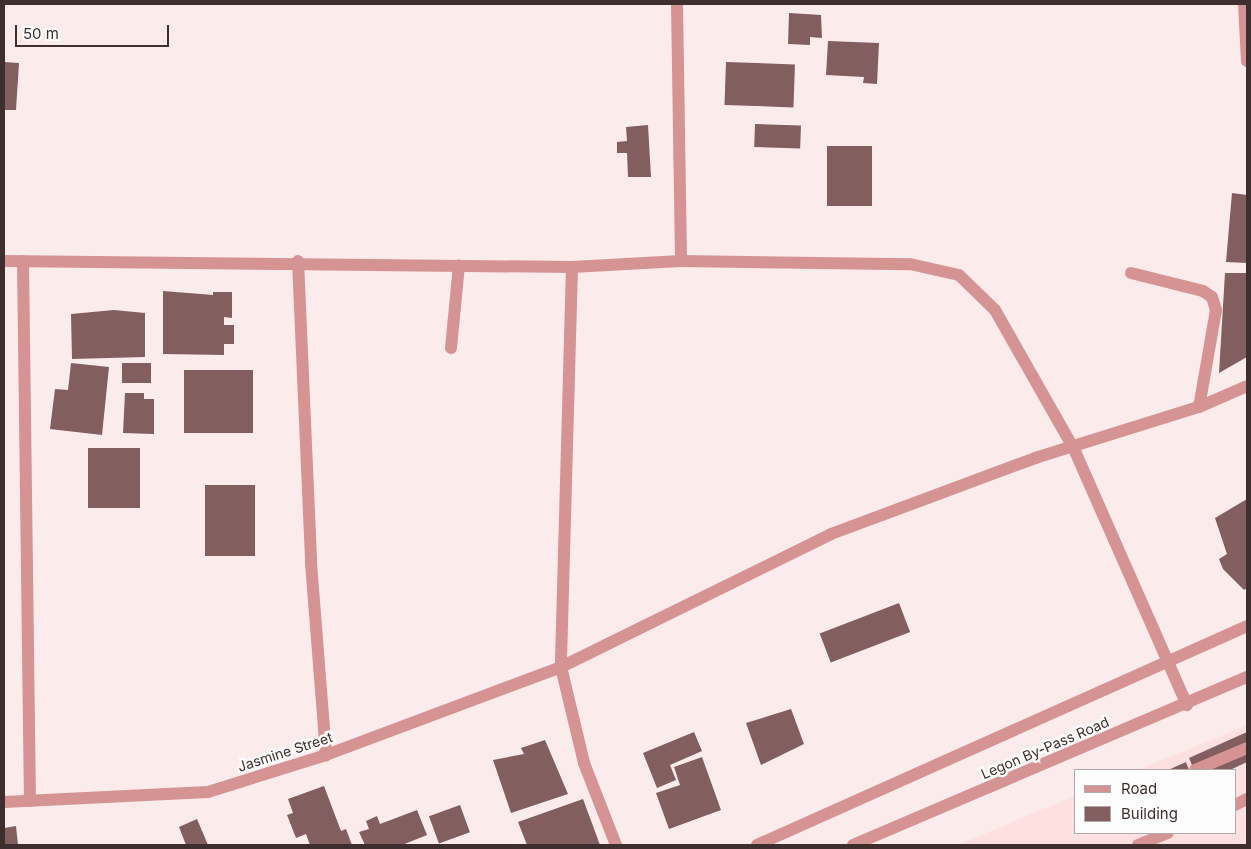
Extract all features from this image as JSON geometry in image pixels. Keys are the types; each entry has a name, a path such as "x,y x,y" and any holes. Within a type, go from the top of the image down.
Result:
{"street":[{"path":"677,4 681,261"},
{"path":"1244,4 1247,61"},
{"path":"4,261 298,261 572,268 681,261 910,264 959,275 995,310 1074,449 1166,662 1187,705"},
{"path":"23,261 30,802"},
{"path":"298,261 311,563 326,755"},
{"path":"451,348 458,265"},
{"path":"572,268 561,667 584,763 616,845"},
{"path":"1131,273 1203,291 1212,297 1216,310 1199,407"},
{"name":"Jasmine Street","path":"4,802 208,792 326,755 561,667 832,534 1035,458 1074,449 1199,407 1247,386"},
{"path":"757,845 1247,626"},
{"name":"Legon By-Pass Road","path":"854,845 1187,705 1247,677"},
{"path":"1197,769 1247,748"},
{"path":"1138,845 1166,834"}],"shaded area":[{"path":"1247,725 1247,845 957,845 1074,796 1074,834 1236,834 1236,769 1140,769"}],"building":[{"path":"789,13 821,15 822,38 810,37 810,45 788,44"},
{"path":"828,41 879,43 877,84 863,83 864,77 826,75"},
{"path":"4,62 19,63 16,110 4,110"},
{"path":"726,62 795,64 793,107 724,105"},
{"path":"755,124 801,126 800,149 754,147"},
{"path":"648,125 651,177 628,177 627,153 617,153 617,142 627,141 626,127"},
{"path":"827,146 872,146 872,206 827,206"},
{"path":"1232,193 1247,195 1247,263 1226,262"},
{"path":"1225,273 1247,273 1247,357 1219,373"},
{"path":"163,291 213,295 213,292 232,292 232,318 224,317 224,325 234,325 234,344 224,344 224,355 163,354"},
{"path":"114,310 145,313 145,357 72,359 71,314"},
{"path":"71,363 109,367 102,435 50,429 55,389 68,390"},
{"path":"122,363 151,363 151,383 122,383"},
{"path":"184,370 253,370 253,433 184,433"},
{"path":"125,393 144,393 144,399 154,399 154,434 123,433"},
{"path":"88,448 140,448 140,508 88,508"},
{"path":"205,485 255,485 255,556 205,556"},
{"path":"1247,499 1247,588 1244,590 1223,569 1219,559 1227,554 1215,518"},
{"path":"899,603 910,632 831,662 820,633"},
{"path":"791,709 804,744 761,765 746,723"},
{"path":"694,732 702,751 670,765 676,780 657,788 643,753"},
{"path":"1247,732 1247,762 1232,769 1194,769 1189,758"},
{"path":"545,740 568,794 511,813 493,760 524,754 521,748"},
{"path":"702,757 721,810 669,829 656,793 680,785 674,767"},
{"path":"1186,762 1189,769 1170,769"},
{"path":"324,786 341,831 346,829 352,845 310,845 306,834 296,838 287,815 293,813 288,799"},
{"path":"583,799 600,845 527,845 518,822"},
{"path":"460,805 470,832 439,844 429,816"},
{"path":"417,810 427,835 402,845 365,845 359,832 369,829 366,821 377,816 380,824"},
{"path":"197,819 208,845 186,845 179,827"},
{"path":"16,826 18,845 4,845 4,828"}]}
